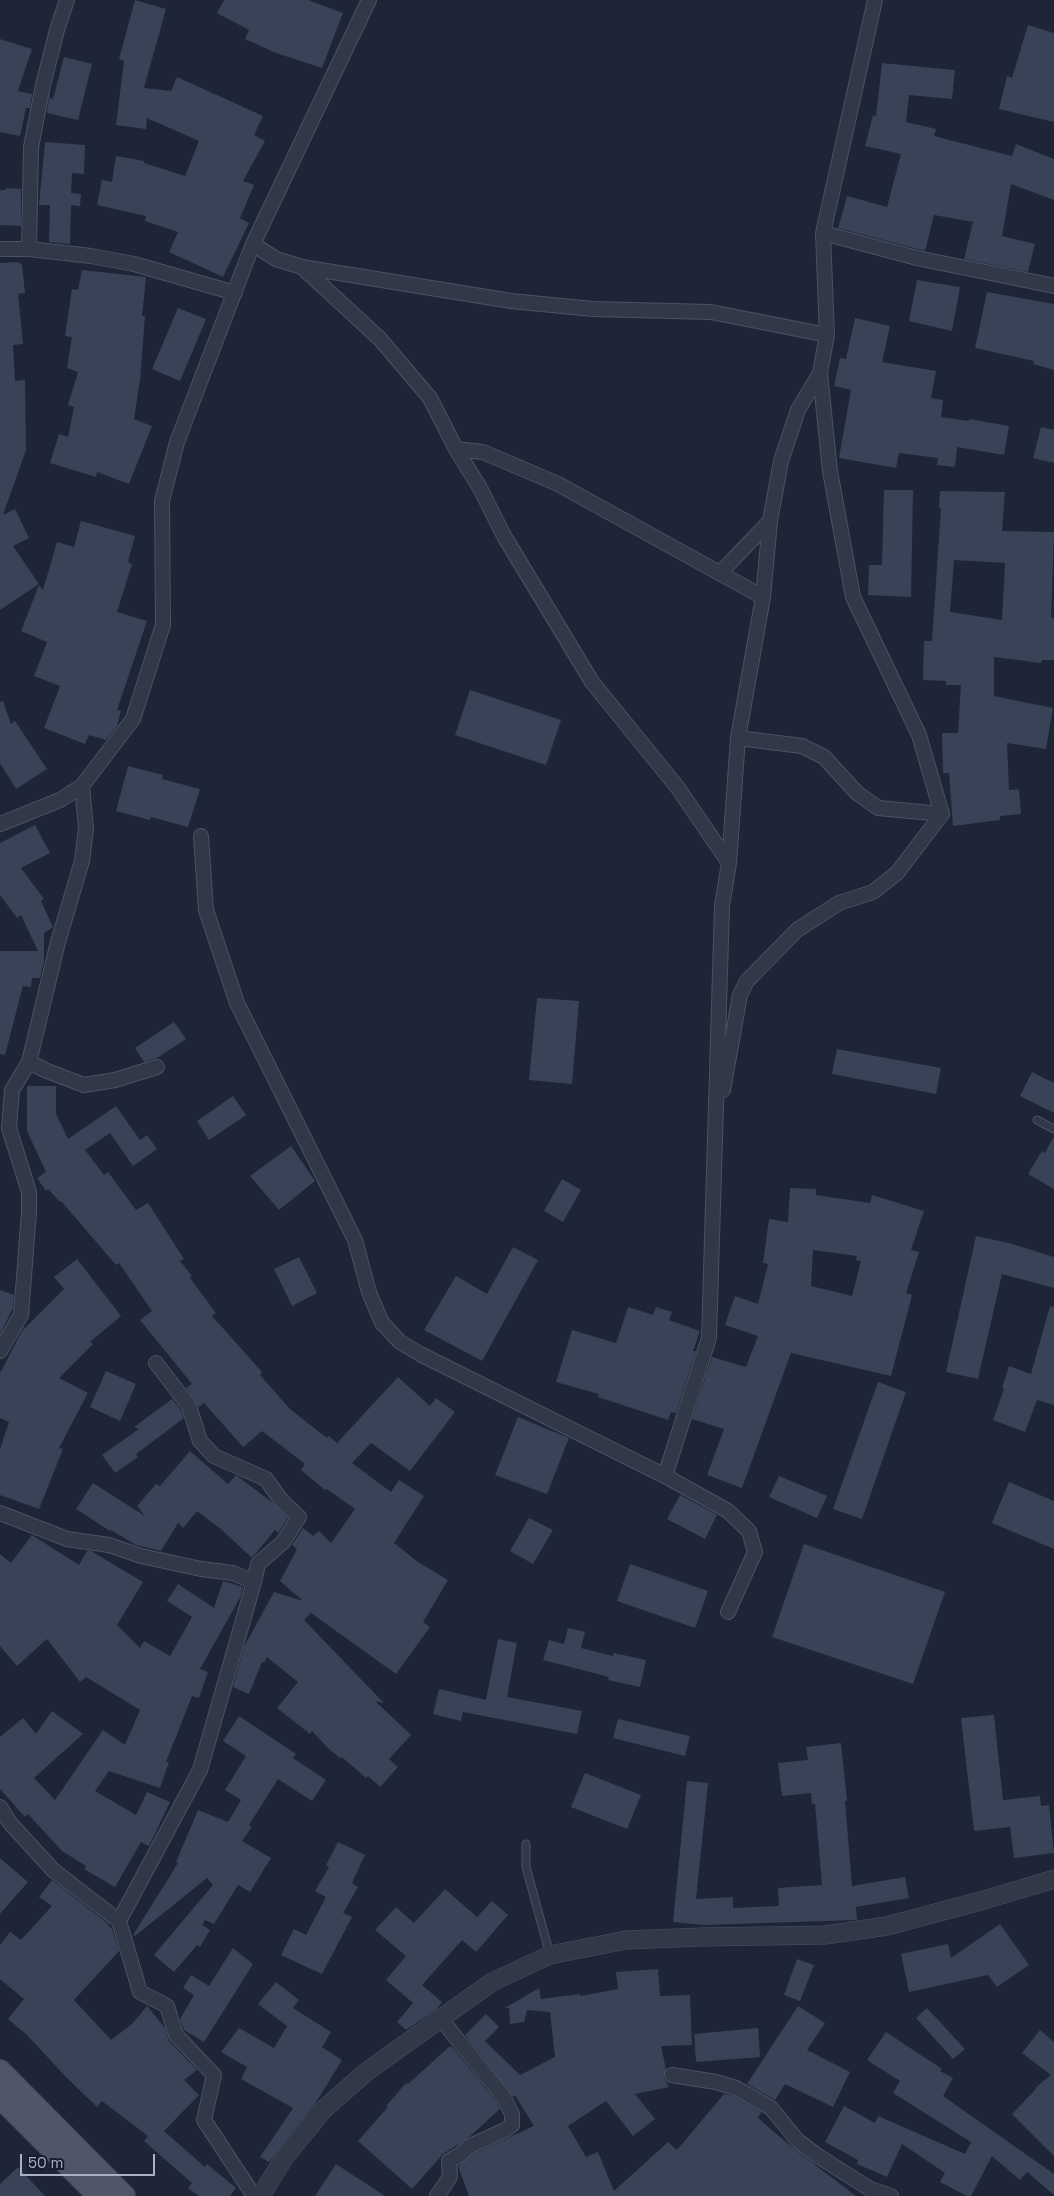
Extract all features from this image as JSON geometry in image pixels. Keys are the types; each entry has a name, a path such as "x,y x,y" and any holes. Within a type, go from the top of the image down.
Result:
{"main road":[{"path":"0,2071 124,2196"},
{"path":"0,2097 99,2196"}],"street":[{"path":"29,249 31,147 42,85 67,0"},
{"path":"0,824 60,800 82,786 133,719 162,625 162,501 177,442 253,244 368,6 369,0"},
{"path":"875,0 823,233 827,334 820,373 830,471 853,597 919,735 942,814"},
{"path":"823,233 916,258 1054,286"},
{"path":"253,244 276,259 302,267 511,301 592,309 711,312 827,334"},
{"path":"0,249 29,249 91,256 134,264 234,294"},
{"path":"302,267 380,339 430,398 456,449 480,488 504,536 592,682 678,788 729,863"},
{"path":"665,1476 709,1338 722,906 729,863 738,738 763,597 770,521 781,461 798,410 820,373"},
{"path":"456,449 483,452 558,484 763,597"},
{"path":"720,573 770,521"},
{"path":"738,738 802,746 824,757 857,793 878,808 942,814"},
{"path":"0,1351 21,1315 29,1192 9,1128 12,1090 29,1062 58,942 82,861 86,828 82,786"},
{"path":"716,1132 740,995 747,981 797,930 839,903 873,892 897,873 942,814"},
{"path":"201,836 206,910 237,1004 355,1240 369,1292 382,1323 400,1342 420,1354 665,1476 728,1511 749,1531 755,1552 728,1612"},
{"path":"29,1062 84,1086 115,1080 157,1067"},
{"path":"119,1921 200,1770 258,1564 283,1542 299,1517 281,1500 266,1479 214,1456 200,1440 188,1406 156,1363"},
{"path":"0,1513 67,1539 109,1545 140,1556 201,1570 233,1574 254,1582"},
{"path":"0,1807 10,1823 53,1870 119,1921 140,1992 167,2006 176,2035 214,2076 204,2120 262,2195 284,2158 324,2110 366,2072 492,1982 550,1956 626,1940 825,1935 878,1928 1054,1879"},
{"path":"437,2196 450,2177 449,2161 462,2154 468,2147 512,2125 512,2114 503,2096 441,2019"},
{"path":"672,2075 716,2082 736,2088 770,2108 798,2141 818,2156 870,2189 891,2196"}],"lane":[{"path":"1037,1120 1054,1129"},
{"path":"526,1844 526,1867 550,1956"}],"building":[{"path":"135,0 166,9 144,88 171,91 177,77 263,116 254,135 265,141 243,181 254,185 240,218 249,223 223,277 169,252 178,232 145,221 146,216 97,205 102,180 112,182 116,156 144,161 144,163 185,176 199,141 147,118 146,129 116,125 124,61 119,59"},
{"path":"224,0 308,0 343,13 322,68 276,53 245,39 249,30 217,13"},
{"path":"1028,25 1054,33 1054,122 999,109 1007,76 1012,78"},
{"path":"0,39 32,49 18,91 32,94 30,108 26,108 20,136 0,132"},
{"path":"64,57 92,64 78,120 47,113 49,98 53,99"},
{"path":"882,63 955,70 952,99 909,95 906,122 936,129 934,136 1012,156 1016,144 1054,159 1054,200 1011,184 1002,236 1035,244 1028,272 964,259 973,222 934,215 925,251 838,228 847,196 887,207 901,154 865,146 873,115 876,116"},
{"path":"45,142 85,145 84,174 72,173 71,193 81,194 80,206 71,205 70,244 49,242 50,205 39,205"},
{"path":"6,188 21,189 21,226 0,225 0,190 6,190"},
{"path":"17,262 22,264 25,293 18,294 23,344 13,345 15,381 25,380 26,450 3,515 15,509 29,538 13,546 39,584 0,610 0,263"},
{"path":"82,270 146,277 142,316 145,316 140,380 134,419 152,426 129,484 97,472 96,477 50,463 59,434 68,437 74,407 68,405 78,372 67,368 72,337 65,336 72,289 78,290"},
{"path":"917,280 960,287 952,331 909,321"},
{"path":"987,292 1054,304 1054,370 1033,364 1034,361 975,348"},
{"path":"178,308 206,319 180,381 152,369"},
{"path":"855,318 890,326 882,362 936,371 931,398 943,400 941,417 969,421 969,419 1009,426 1004,455 957,447 955,467 937,465 938,458 899,453 896,468 839,458 851,390 834,386 840,358 846,359"},
{"path":"1041,427 1054,430 1054,463 1033,458"},
{"path":"884,490 913,490 911,597 868,595 869,565 882,565"},
{"path":"940,491 1005,492 1002,531 1054,532 1051,618 1054,618 1054,660 1042,660 1041,663 994,657 994,696 1053,708 1046,749 1007,743 1009,790 1019,789 1021,814 1000,816 1000,820 953,826 949,773 943,773 942,733 958,733 961,685 946,685 946,681 923,680 924,641 932,641 941,508 939,507","holes":["954,560 1005,563 1002,620 950,612"]},
{"path":"81,521 135,536 128,562 132,564 117,612 147,621 117,710 121,711 117,726 106,740 89,735 85,744 44,728 60,686 34,676 47,642 21,631 39,585 43,590 57,542 74,547"},
{"path":"470,690 561,720 546,765 455,735"},
{"path":"3,701 11,724 15,721 47,769 16,789 0,763 0,702"},
{"path":"128,766 163,775 162,779 200,789 188,827 151,817 150,820 116,811"},
{"path":"35,825 50,853 21,868 44,899 41,901 53,927 44,933 44,961 40,978 32,978 31,987 23,986 5,1055 0,1054 0,951 38,951 21,915 17,918 0,895 0,843"},
{"path":"537,998 579,1001 572,1084 529,1080"},
{"path":"174,1022 186,1039 157,1058 144,1062 135,1048"},
{"path":"837,1049 941,1068 936,1094 832,1074"},
{"path":"1032,1072 1054,1083 1054,1113 1020,1096"},
{"path":"27,1086 56,1086 56,1114 68,1139 116,1106 140,1140 147,1135 157,1149 133,1166 110,1133 85,1150 104,1175 108,1172 136,1210 148,1203 184,1259 180,1261 192,1276 190,1278 216,1313 212,1316 262,1372 260,1375 290,1409 327,1438 329,1436 337,1443 398,1377 430,1406 436,1398 455,1412 410,1471 371,1443 352,1463 391,1492 399,1480 424,1496 394,1543 418,1562 448,1580 423,1622 430,1627 396,1674 311,1613 304,1620 384,1703 375,1701 411,1735 389,1759 398,1767 380,1787 368,1776 366,1778 342,1757 340,1758 312,1731 310,1734 277,1708 298,1682 267,1657 264,1663 262,1662 249,1694 233,1687 244,1647 274,1592 303,1601 280,1581 297,1549 292,1545 303,1528 313,1536 319,1531 331,1543 355,1509 327,1489 325,1490 301,1470 305,1464 262,1431 243,1447 204,1403 199,1407 186,1388 192,1384 140,1320 152,1311 119,1263 116,1265 61,1201 48,1189 46,1191 37,1178 46,1172 27,1131"},
{"path":"233,1096 246,1115 209,1140 197,1121"},
{"path":"1054,1136 1054,1189 1028,1174 1042,1151 1045,1153"},
{"path":"291,1146 315,1181 279,1210 250,1176"},
{"path":"562,1179 581,1190 563,1222 544,1211"},
{"path":"790,1188 816,1189 816,1195 870,1203 872,1195 924,1211 911,1250 919,1252 906,1293 912,1295 891,1376 791,1353 742,1488 707,1475 724,1429 692,1419 712,1357 746,1367 758,1336 725,1325 735,1296 758,1304 768,1264 763,1263 769,1219 788,1222","holes":["813,1250 857,1256 856,1260 861,1261 852,1296 811,1286"]},
{"path":"976,1236 1009,1243 1054,1257 1054,1288 1002,1274 978,1379 946,1372"},
{"path":"513,1247 538,1260 482,1361 424,1330 456,1276 487,1294"},
{"path":"299,1257 317,1293 292,1306 274,1269"},
{"path":"77,1259 121,1316 90,1342 93,1344 59,1378 88,1393 59,1448 63,1449 39,1509 0,1495 0,1449 9,1422 0,1418 0,1373 22,1331 64,1289 54,1277"},
{"path":"0,1290 14,1295 13,1308 0,1334"},
{"path":"1050,1306 1054,1307 1054,1405 1037,1400 1025,1432 993,1420 1004,1389 1002,1388 1009,1366 1031,1374"},
{"path":"628,1307 653,1315 656,1307 672,1312 669,1320 700,1331 693,1351 696,1351 676,1413 671,1412 668,1420 598,1397 599,1394 556,1382 572,1330 616,1343"},
{"path":"106,1371 136,1384 120,1421 90,1407"},
{"path":"878,1382 906,1392 862,1519 833,1509"},
{"path":"172,1399 181,1410 184,1418 136,1454 138,1457 115,1473 102,1455 139,1429 134,1427"},
{"path":"518,1417 569,1438 547,1494 495,1475"},
{"path":"190,1451 228,1484 236,1475 273,1503 288,1518 278,1533 275,1530 252,1558 222,1530 197,1511 183,1528 178,1523 161,1551 136,1545 76,1509 93,1483 145,1516 137,1506 156,1484 160,1486"},
{"path":"779,1476 827,1496 817,1518 769,1497"},
{"path":"1009,1482 1054,1501 1054,1549 992,1523"},
{"path":"680,1495 717,1515 705,1539 667,1519"},
{"path":"529,1518 553,1530 533,1564 510,1551"},
{"path":"32,1535 79,1565 87,1551 91,1551 143,1582 117,1625 140,1648 144,1641 170,1656 192,1617 167,1601 178,1584 214,1608 223,1581 243,1587 241,1596 200,1669 208,1672 199,1698 192,1696 166,1762 169,1762 160,1788 109,1771 95,1791 136,1815 147,1792 170,1802 149,1846 141,1842 115,1887 84,1869 86,1866 62,1851 28,1814 25,1817 0,1789 0,1737 23,1718 36,1734 52,1711 83,1734 34,1778 55,1800 103,1730 125,1745 140,1710 86,1677 80,1682 47,1639 17,1666 0,1646 0,1554 11,1563"},
{"path":"804,1544 945,1592 913,1684 772,1637"},
{"path":"630,1564 708,1591 695,1628 617,1601"},
{"path":"568,1628 585,1632 581,1648 613,1656 614,1653 646,1660 640,1687 608,1680 609,1677 543,1660 549,1640 564,1644"},
{"path":"498,1639 517,1643 507,1697 582,1711 577,1734 463,1712 461,1721 433,1714 439,1689 486,1700"},
{"path":"994,1715 1003,1800 1040,1796 1041,1806 1049,1805 1054,1853 1014,1858 1010,1827 974,1831 961,1718"},
{"path":"239,1716 296,1754 293,1758 326,1780 312,1801 278,1779 249,1825 252,1827 242,1841 271,1858 250,1892 238,1885 214,1924 205,1920 202,1925 210,1930 200,1947 197,1945 174,1972 154,1955 213,1885 207,1878 135,1936 133,1935 178,1863 176,1862 198,1810 228,1822 241,1800 225,1790 246,1756 223,1741"},
{"path":"618,1719 690,1736 685,1756 613,1738"},
{"path":"841,1743 847,1801 845,1801 852,1886 905,1877 909,1898 856,1907 857,1920 704,1925 673,1922 687,1781 708,1783 696,1899 733,1897 733,1908 779,1906 778,1888 822,1885 815,1804 812,1804 811,1793 782,1796 778,1763 808,1760 806,1747"},
{"path":"585,1773 641,1795 627,1829 571,1807"},
{"path":"338,1842 365,1855 352,1883 358,1887 343,1913 352,1917 322,1974 281,1955 294,1929 306,1935 326,1897 315,1891 329,1867 326,1865"},
{"path":"0,1858 28,1882 0,1914"},
{"path":"52,1880 107,1923 112,1929 119,1951 74,2000 111,2040 132,2024 147,2006 165,2028 169,2041 197,2070 184,2080 199,2095 164,2131 205,2167 207,2164 236,2188 230,2196 199,2196 188,2188 192,2183 144,2141 148,2136 102,2101 97,2107 27,2035 8,2019 24,1999 0,1979 0,1945 10,1932 21,1940 52,1906 39,1897"},
{"path":"445,1889 477,1917 492,1901 508,1915 476,1952 462,1940 422,1985 442,2002 437,2009 406,2030 397,2022 413,2003 386,1980 406,1956 375,1930 396,1907 414,1923"},
{"path":"1000,1924 1029,1965 997,1987 988,1975 909,1992 901,1954 948,1944 951,1958"},
{"path":"233,1948 253,1964 204,2042 184,2030 180,2019 194,1995 183,1988 191,1975 209,1986"},
{"path":"797,1959 814,1965 800,2001 784,1995"},
{"path":"658,1969 660,1996 690,1995 692,2045 661,2046 666,2069 664,2078 669,2087 635,2094 655,2119 633,2136 606,2101 568,2126 586,2157 598,2152 614,2191 668,2142 677,2150 724,2094 733,2096 761,2112 758,2118 793,2148 856,2196 469,2196 458,2166 473,2154 534,2126 515,2095 513,2097 465,2035 486,2014 499,2027 485,2041 520,2075 555,2057 550,2012 527,2010 524,2022 510,2024 509,2008 505,2008 539,1988 541,1999 580,1994 580,1996 618,1989 616,1972"},
{"path":"276,1982 299,2000 293,2008 331,2032 322,2047 342,2060 315,2104 269,2162 260,2157 293,2108 241,2079 247,2067 221,2052 239,2028 274,2048 287,2026 258,2004"},
{"path":"798,2006 825,2023 807,2050 850,2072 833,2107 785,2084 775,2100 747,2084"},
{"path":"927,2008 965,2049 953,2059 916,2018"},
{"path":"758,2028 760,2057 696,2062 694,2034"},
{"path":"1040,2030 1054,2042 1054,2156 1012,2114 1035,2088 1051,2075 1022,2053"},
{"path":"886,2032 942,2069 940,2071 953,2078 943,2096 1054,2174 1054,2195 1027,2172 1020,2180 992,2156 971,2196 967,2196 940,2182 945,2173 902,2144 887,2177 857,2164 858,2160 825,2142 844,2106 875,2123 878,2116 965,2154 971,2142 893,2093 900,2081 867,2060"},
{"path":"450,2046 496,2101 500,2109 468,2138 443,2154 412,2189 358,2141 406,2083 408,2084"},
{"path":"336,2164 385,2196 315,2196"},
{"path":"18,2167 45,2196 0,2196 0,2184"}]}
